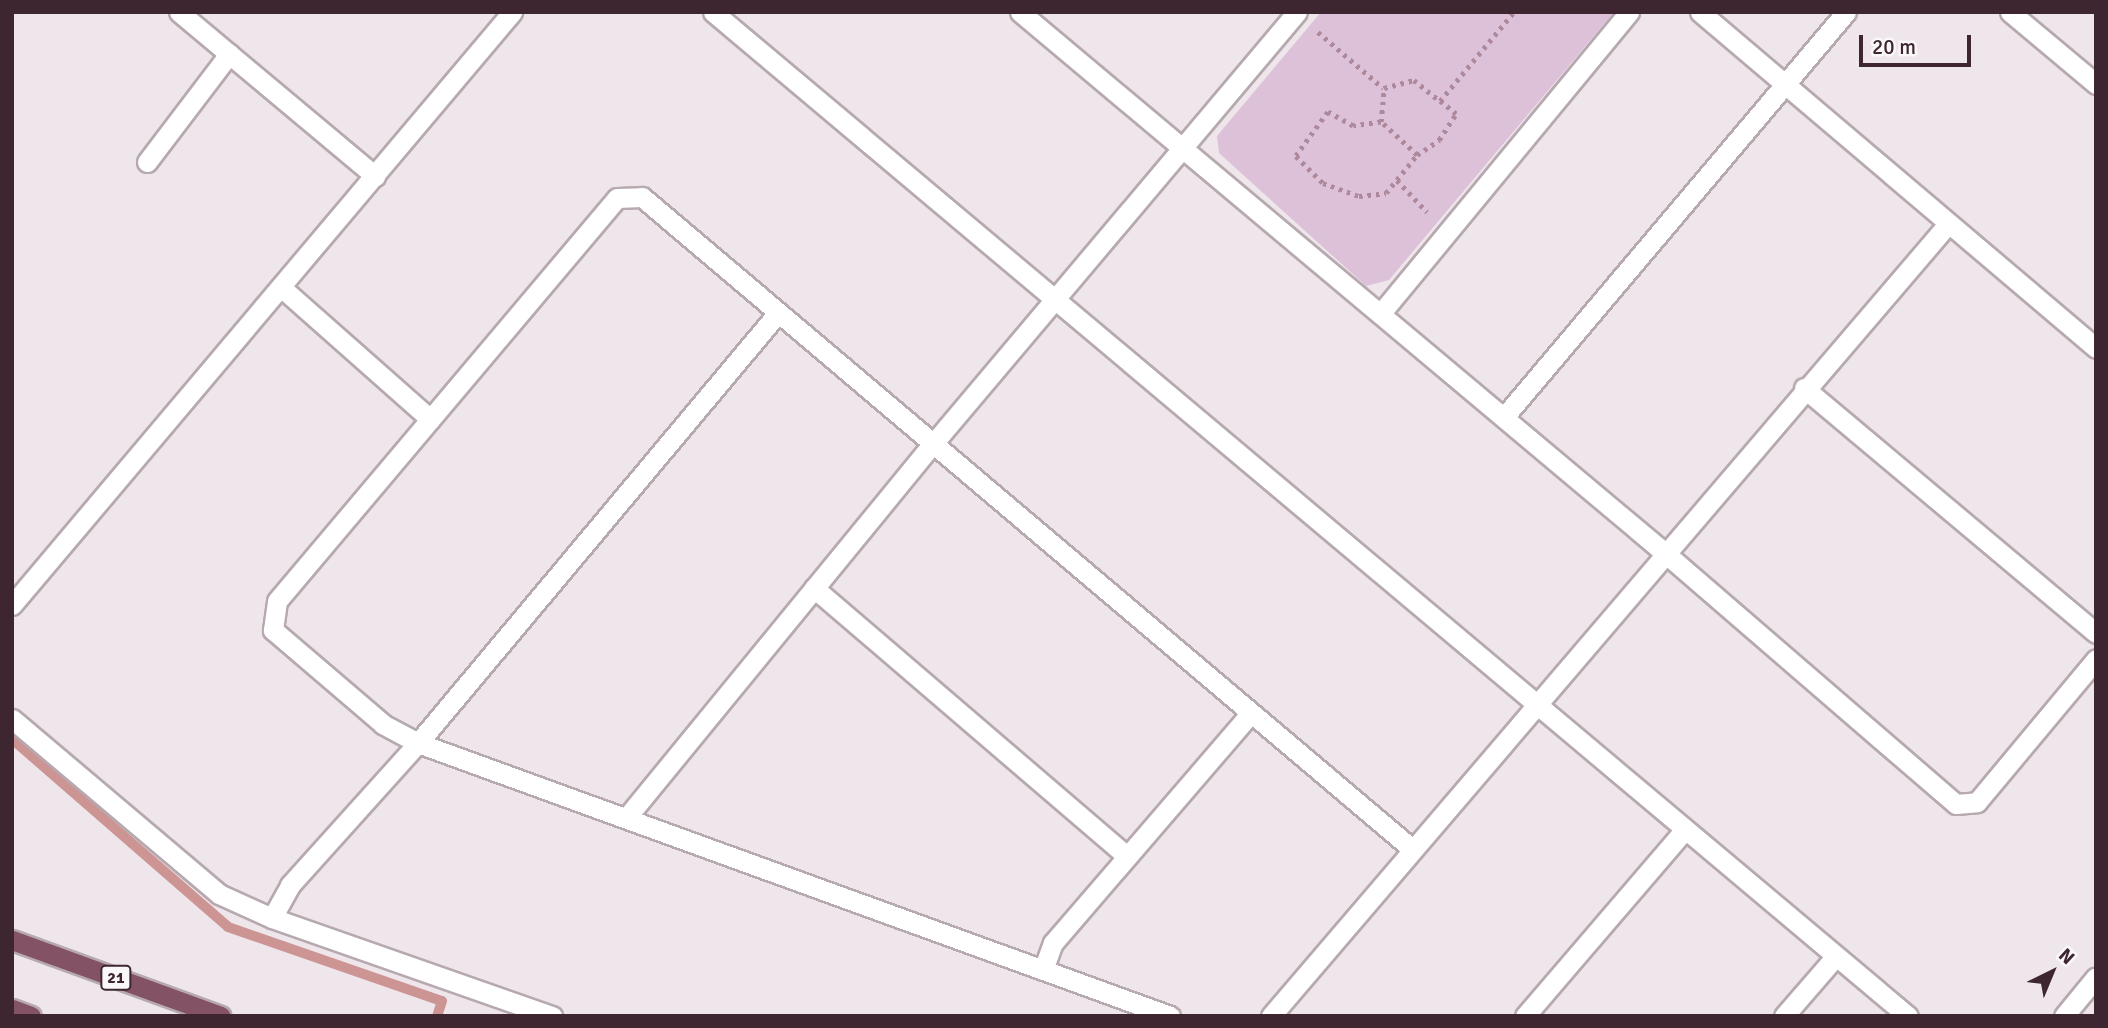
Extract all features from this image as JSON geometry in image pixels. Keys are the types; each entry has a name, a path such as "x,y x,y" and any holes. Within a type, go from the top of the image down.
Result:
{"highway":[{"name":"21","path":"12,940 220,1016"},
{"path":"12,1009 31,1016"}],"street":[{"path":"179,12 375,176"},
{"path":"12,605 512,12"},
{"path":"713,12 1908,1016"},
{"path":"1020,12 1665,553 1956,804 1977,802 2096,659"},
{"path":"1381,313 1629,12"},
{"path":"1700,12 2096,348"},
{"path":"1504,417 1846,12"},
{"path":"2010,12 2096,84"},
{"path":"627,817 932,444 1297,13"},
{"path":"147,162 229,54"},
{"path":"1170,1016 418,743 383,724 273,630 277,601 617,198 642,197 777,314 1412,848"},
{"path":"1271,1016 1535,702 1948,224"},
{"path":"282,288 430,419"},
{"path":"272,918 290,886 418,743 777,314"},
{"path":"1804,388 2096,633"},
{"path":"814,588 1127,856"},
{"path":"1042,970 1053,943 1251,713"},
{"path":"12,719 219,894 272,918 552,1016"},
{"path":"1525,1016 1685,829"},
{"path":"1784,1016 1836,956"},
{"path":"2064,1016 2096,977"}],"path":[{"path":"1440,101 1514,12"},
{"path":"1297,13 1384,88"},
{"path":"1381,122 1353,126 1328,112 1296,156 1323,183 1359,196 1386,192 1417,155 1439,140 1455,114 1414,80 1384,88"},
{"path":"1381,122 1384,88"},
{"path":"1381,122 1417,155"},
{"path":"1397,180 1447,233"}],"shaded area":[{"path":"1321,12 1614,12 1389,280 1366,286 1219,153 1217,136"}],"waterway":[{"path":"12,739 228,927 442,1001 437,1016"}]}
